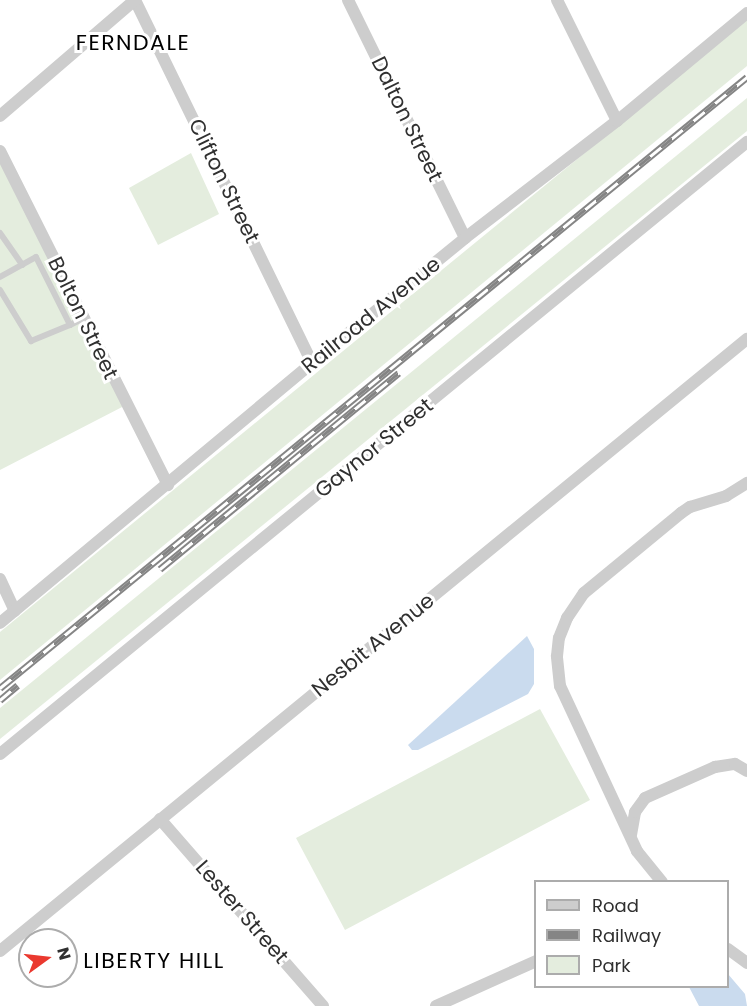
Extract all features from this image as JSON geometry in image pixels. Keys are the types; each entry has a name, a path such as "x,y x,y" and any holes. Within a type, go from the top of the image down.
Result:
{"street":[{"path":"0,116 135,0"},
{"name":"Clifton Street","path":"135,0 312,363"},
{"name":"Dalton Street","path":"348,0 465,238"},
{"path":"557,0 617,121"},
{"name":"Railroad Avenue","path":"0,623 465,238 617,121 747,13"},
{"name":"Gaynor Street","path":"0,754 747,142"},
{"name":"Bolton Street","path":"0,151 168,485"},
{"name":"Nesbit Avenue","path":"0,951 747,339"},
{"path":"660,880 638,851 560,686 557,656 559,638 567,618 584,593 654,535 690,507 726,496 747,483"},
{"path":"0,579 15,611"},
{"path":"632,838 635,812 645,798 715,767 735,764 747,771"},
{"name":"Lester Street","path":"160,819 323,1006"},
{"path":"729,951 747,963"},
{"path":"436,1006 534,962"}],"lane":[{"path":"0,233 22,265"},
{"path":"0,277 36,257 70,325"},
{"path":"0,290 31,340 84,318"}],"green space":[{"path":"747,20 747,66 0,680 0,632"},
{"path":"747,98 747,131 0,739 0,708"},
{"path":"0,151 126,405 0,470"},
{"path":"191,153 219,214 158,245 129,188"},
{"path":"540,709 590,800 345,930 296,838"}],"water":[{"path":"527,636 534,649 534,684 528,694 418,750 412,750 408,745"},
{"path":"729,975 745,994 747,1006 699,1006 690,988 729,988"}],"railway":[{"path":"0,688 747,77"},
{"path":"160,569 399,373"},
{"path":"0,700 18,685"}],"district":[{"name":"FERNDALE","path":"133,43"},
{"name":"LIBERTY HILL","path":"154,961"}]}
